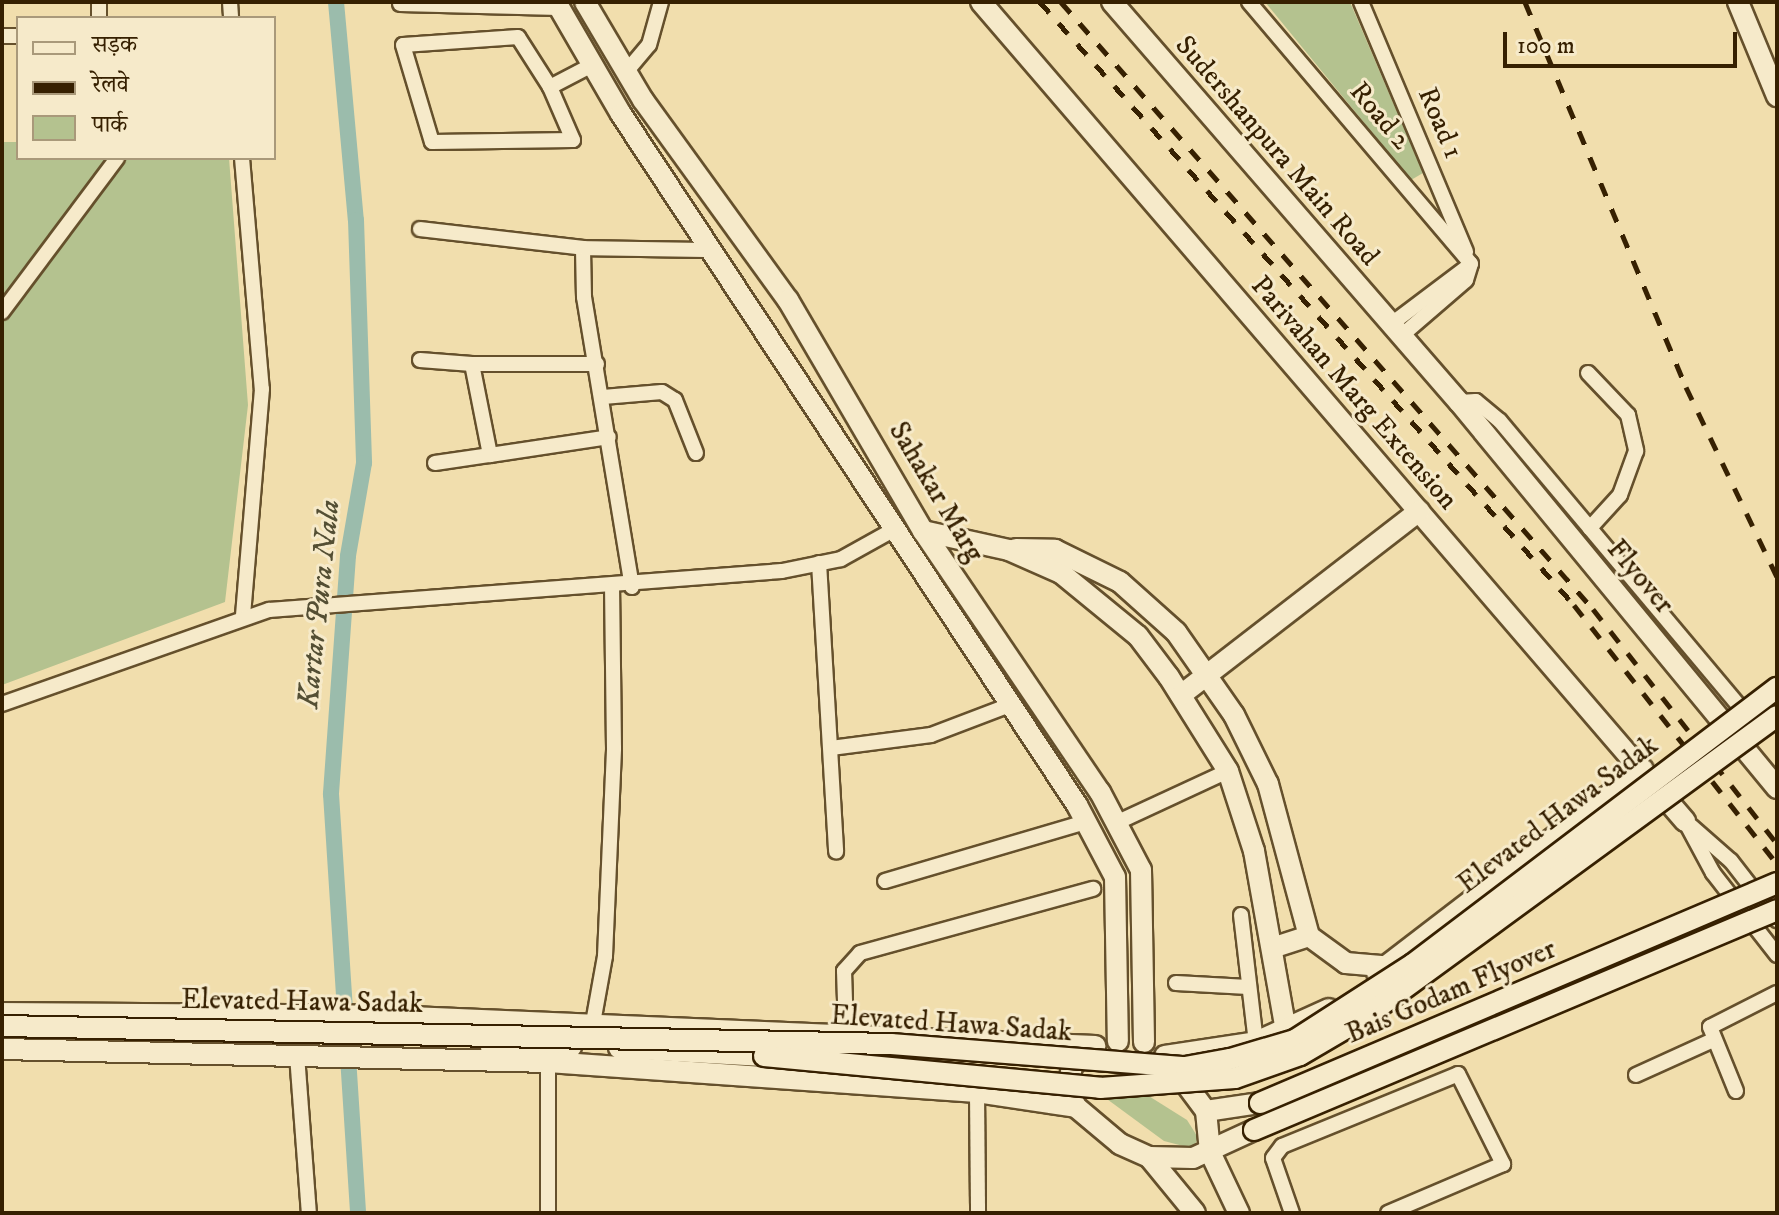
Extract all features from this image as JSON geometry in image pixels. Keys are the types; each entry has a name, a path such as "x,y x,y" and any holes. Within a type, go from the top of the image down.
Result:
{"main road":[{"name":"Sahakar Marg","path":"585,2 626,72 788,300 923,531 1116,823 1141,870 1144,1042"},
{"name":"Parivahan Marg Extension","path":"981,2 1685,821"},
{"name":"Sudershanpura Main Road","path":"1112,2 1459,402"},
{"path":"1738,2 1777,96"},
{"name":"Sahakar Marg","path":"557,5 592,65 893,530 1086,822 1115,877 1118,1041"},
{"name":"Flyover","path":"1459,402 1777,788"},
{"path":"1181,695 1419,511"},
{"path":"923,531 1009,550 1061,573 1128,627 1181,695 1228,771 1254,851 1286,1031"},
{"path":"1009,550 1055,550 1120,582 1176,632 1208,675 1268,784 1309,936 1346,963 1384,966"},
{"name":"Elevated Hawa Sadak","path":"2,1026 891,1044 1185,1067 1230,1059 1295,1040 1413,964 1777,688"},
{"name":"Elevated Hawa Sadak","path":"432,1057 578,1047 764,1056 1100,1088 1235,1078 1300,1055 1365,1017 1777,716"},
{"path":"1165,1056 1256,1042 1286,1031 1352,995 1384,966 1643,769"},
{"name":"Bais Godam Flyover","path":"1206,1111 1260,1103 1777,883"},
{"name":"Bais Godam Flyover","path":"1210,1152 1254,1130 1777,910"},
{"path":"1272,948 1309,936"},
{"path":"2,1013 387,1016 846,1031 1095,1046 1118,1041 1144,1042 1165,1056 1206,1111 1210,1152 1239,1213"},
{"path":"1095,1046 1072,1066 1068,1089 1076,1107 1108,1135 1149,1157 1195,1213"},
{"path":"2,1049 548,1062 977,1092 1076,1107"},
{"path":"1149,1157 1210,1152"}],"street":[{"path":"626,72 649,45 661,2"},
{"name":"Road 2","path":"1249,2 1471,264"},
{"name":"Road 1","path":"1361,2 1471,264"},
{"path":"400,4 557,5"},
{"path":"518,37 550,87 573,140 432,142 403,45 518,37"},
{"path":"550,87 592,65"},
{"path":"2,312 116,160"},
{"path":"242,160 262,389 243,616"},
{"path":"420,229 583,248 714,250"},
{"path":"583,248 597,364 632,587"},
{"path":"1395,331 1471,264"},
{"path":"420,360 472,364 597,364"},
{"path":"472,364 490,455"},
{"path":"1588,373 1628,415 1636,451 1620,495 1590,528"},
{"path":"603,397 662,392 675,400 696,453"},
{"path":"1459,402 1476,401 1500,421 1744,712"},
{"path":"435,463 609,437"},
{"path":"2,704 243,616 314,606 372,608 443,596 612,589 819,563 893,530"},
{"path":"819,563 836,852"},
{"path":"593,1023 605,956 614,761 612,589"},
{"path":"831,748 931,735 988,720 1010,705"},
{"path":"1116,823 1228,771"},
{"path":"1685,821 1731,861 1777,920"},
{"path":"1685,821 1713,873 1777,955"},
{"path":"885,881 1086,822"},
{"path":"846,1031 844,971 860,953 1093,889"},
{"path":"1241,915 1256,1042"},
{"path":"1176,983 1248,987"},
{"path":"1736,1091 1711,1041 1710,1027 1777,993"},
{"path":"1636,1075 1711,1041"},
{"path":"297,1055 309,1213"},
{"path":"548,1062 548,1213"},
{"path":"1292,1213 1273,1158 1282,1146 1458,1074 1503,1164 1388,1213"},
{"path":"977,1092 978,1213"}],"green space":[{"path":"1265,2 1350,2 1423,173 1411,180"},
{"path":"2,142 16,142 16,160 229,160 248,405 225,602 2,685"},
{"path":"1100,1078 1120,1078 1187,1120 1199,1139 1191,1148 1164,1141 1096,1091"}],"waterway":[{"name":"Kartar Pura Nala","path":"336,2 356,220 364,463 348,556 331,794 358,1213"}],"railway":[{"path":"1040,2 1574,605 1777,864"},
{"path":"1061,2 1593,609 1777,844"},
{"path":"1525,2 1686,387 1777,577"}]}
